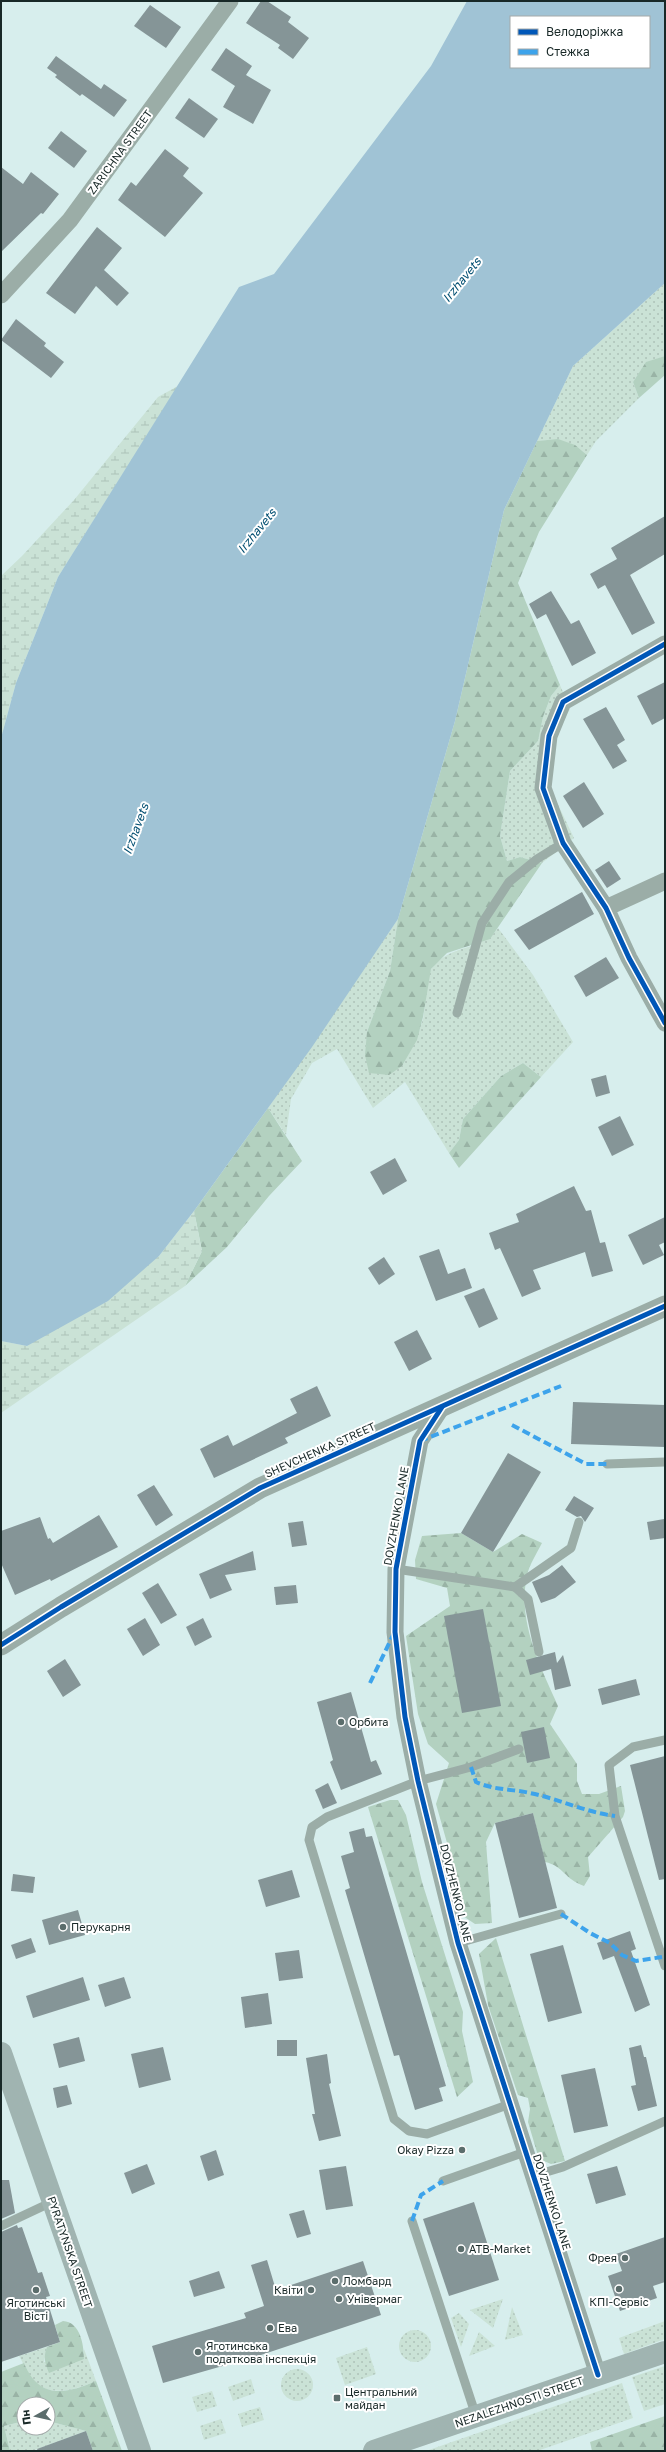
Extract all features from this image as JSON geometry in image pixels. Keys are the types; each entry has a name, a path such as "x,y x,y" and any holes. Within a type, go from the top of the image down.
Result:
{"main road":[{"name":"PYRATYNSKA STREET","path":"1,2053 6,2082 52,2202 140,2451"},
{"name":"NEZALEZHNOSTI STREET","path":"374,2451 665,2352"}],"street":[{"name":"ZARICHNA STREET","path":"1,295 70,220 230,1"},
{"path":"665,644 563,702 549,736 543,788 563,843 606,908 629,958 665,1023"},
{"path":"606,908 665,881"},
{"name":"SHEVCHENKA STREET","path":"1,1645 61,1607 260,1488 665,1306"},
{"name":"DOVZHENKO LANE","path":"442,1406 420,1441 396,1569 395,1632 405,1717 418,1781 458,1943 598,2375"}],"lane":[{"path":"457,1013 482,923 509,882 537,858 563,843"},
{"path":"607,1464 665,1462"},
{"path":"515,1587 571,1548 579,1522"},
{"path":"396,1569 515,1587 528,1599 539,1652"},
{"path":"665,1740 633,1747 609,1765 615,1816 665,1966"},
{"path":"510,2104 427,2134 409,2131 394,2119 309,1840 312,1827 327,1817 418,1781 471,1767 519,1749"},
{"path":"458,1943 561,1914"},
{"path":"533,2176 563,2167 665,2121"},
{"path":"443,2181 526,2152"},
{"path":"1,2226 52,2202"},
{"path":"412,2221 476,2416"}],"green space":[{"path":"665,283 665,356 646,363 633,382 639,398 596,441 587,455 569,443 552,440 537,441 573,366"},
{"path":"665,356 665,375 639,398 633,382 646,362"},
{"path":"178,386 58,577 16,683 1,738 1,576 22,556 74,500 158,397"},
{"path":"558,439 575,445 587,455 539,532 518,583 560,685 551,696 543,717 538,741 510,771 500,836 507,861 520,857 542,863 490,939 447,953 431,969 423,1017 417,1040 402,1066 389,1075 369,1073 365,1055 367,1032 390,971 398,919 455,721 504,510 537,441"},
{"path":"560,685 570,709 555,736 550,788 574,838 542,863 520,857 507,861 500,836 510,771 538,741 543,717 551,696"},
{"path":"398,919 390,971 367,1032 402,1066 414,1043 423,1019 428,978 432,968 448,955 483,941 491,936 498,928 533,975 573,1042 541,1077 523,1063 501,1076 463,1119 459,1140 449,1153 405,1082 373,1108 337,1049 312,1063 291,1099 286,1135 268,1108"},
{"path":"523,1063 541,1077 459,1168 449,1153 459,1140 463,1119 501,1076"},
{"path":"268,1108 302,1161 269,1196 227,1247 185,1286 202,1251 194,1211"},
{"path":"194,1211 202,1251 185,1286 1,1413 1,1341 27,1346 159,1256"},
{"path":"461,1533 493,1552 522,1534 542,1543 531,1563 528,1572 525,1593 525,1610 532,1643 558,1706 550,1724 577,1764 577,1781 582,1794 599,1794 621,1786 625,1811 623,1817 588,1857 590,1876 584,1886 572,1880 556,1866 545,1862 533,1813 495,1823 486,1842 492,1923 475,1924 463,1916 454,1891 453,1864 436,1804 449,1763 428,1744 418,1714 406,1636 450,1606 447,1588 416,1579 415,1560 422,1536"},
{"path":"390,1800 398,1800 406,1815 422,1882 463,2012 462,2031 473,2082 457,2097 368,1807"},
{"path":"496,1938 565,2161 551,2164 539,2159 528,2122 530,2109 528,2098 518,2095 488,2005 479,1954"},
{"path":"503,2299 493,2328 470,2310"},
{"path":"512,2307 523,2335 505,2340"},
{"path":"459,2313 469,2324 461,2347 451,2318"},
{"path":"63,2321 69,2322 73,2325 80,2335 84,2359 49,2373 46,2366 45,2354 47,2347 60,2342 55,2325"},
{"path":"665,2321 665,2339 624,2354 619,2338"},
{"path":"412,2330 418,2330 427,2334 431,2346 427,2358 418,2362 412,2362 403,2358 399,2349 399,2343 403,2334"},
{"path":"479,2332 495,2346 469,2356"},
{"path":"47,2347 44,2362 84,2359 84,2349 96,2381 70,2390 61,2391 43,2388 29,2375 19,2356"},
{"path":"367,2347 376,2374 345,2385 336,2358"},
{"path":"24,2363 30,2375 37,2383 54,2391 74,2389 96,2381 122,2451 93,2451 86,2431 56,2423 56,2396 16,2396 16,2423 4,2426 10,2451 1,2451 1,2372"},
{"path":"665,2366 665,2404 644,2411 632,2377"},
{"path":"294,2369 300,2369 309,2373 313,2385 309,2397 300,2401 294,2401 285,2397 281,2388 281,2382 285,2373"},
{"path":"251,2379 255,2393 233,2401 228,2387"},
{"path":"622,2383 633,2418 537,2451 426,2451"},
{"path":"212,2391 217,2406 197,2412 192,2397"},
{"path":"260,2407 264,2420 242,2427 238,2414"},
{"path":"665,2416 665,2451 592,2451 590,2442"},
{"path":"221,2419 226,2433 204,2440 200,2426"},
{"path":"16,2423 16,2436 56,2436 56,2423 86,2431 32,2451 10,2451 4,2426"}],"water":[{"name":"Irzhavets","path":"467,1 665,1 665,283 573,366 504,510 455,721 398,919 312,1047 194,1211 159,1256 108,1301 27,1346 1,1341 1,738 16,683 58,577 239,287 274,274 431,66"}],"building":[{"path":"261,1 267,1 291,17 288,22 309,38 293,59 278,48 280,45 246,23"},
{"path":"150,5 181,27 166,48 134,26"},
{"path":"226,48 252,66 246,75 271,90 253,124 223,107 235,86 211,70"},
{"path":"56,56 101,89 104,84 127,100 114,117 82,94 80,96 55,77 57,75 47,68"},
{"path":"189,98 218,119 204,138 175,118"},
{"path":"61,131 87,151 74,168 48,148"},
{"path":"165,149 189,168 183,176 203,193 165,237 118,200 131,182 136,186"},
{"path":"1,167 23,184 31,172 59,194 43,214 41,213 1,252"},
{"path":"97,227 122,248 104,270 129,293 117,306 96,286 75,314 46,293"},
{"path":"16,319 46,343 44,346 64,362 51,378 1,340"},
{"path":"665,516 665,554 630,575 655,623 632,635 605,585 598,589 590,574 617,559 611,548"},
{"path":"551,591 571,624 579,620 596,653 572,666 546,614 537,619 529,604"},
{"path":"665,682 665,718 652,725 637,696"},
{"path":"606,707 625,740 617,745 627,761 613,769 583,719"},
{"path":"584,782 604,814 583,828 563,796"},
{"path":"609,861 621,879 607,888 595,870"},
{"path":"582,892 594,914 529,950 514,930"},
{"path":"606,957 619,978 586,997 574,976"},
{"path":"606,1075 610,1093 596,1097 591,1079"},
{"path":"620,1116 634,1145 612,1156 598,1127"},
{"path":"395,1158 407,1181 383,1195 370,1172"},
{"path":"574,1186 586,1211 591,1210 600,1243 605,1242 613,1271 592,1277 585,1252 533,1270 541,1289 522,1297 500,1248 495,1250 489,1233 519,1222 516,1214"},
{"path":"665,1217 665,1242 659,1245 664,1255 643,1265 628,1235"},
{"path":"439,1249 448,1274 465,1268 472,1288 436,1301 419,1256"},
{"path":"384,1257 395,1274 379,1285 368,1268"},
{"path":"484,1288 498,1319 479,1328 464,1296"},
{"path":"417,1330 432,1359 409,1371 394,1342"},
{"path":"317,1386 331,1416 285,1438 288,1443 214,1478 200,1449 228,1435 233,1446 297,1413 290,1399"},
{"path":"573,1402 665,1405 665,1447 571,1444"},
{"path":"508,1453 541,1472 493,1552 461,1533"},
{"path":"154,1485 173,1515 156,1526 137,1495"},
{"path":"574,1496 594,1508 585,1522 581,1516 577,1517 565,1510"},
{"path":"99,1515 118,1547 51,1581 50,1579 15,1595 1,1563 1,1531 40,1517 48,1539 50,1538 53,1543"},
{"path":"664,1519 665,1538 650,1540 647,1522"},
{"path":"303,1521 307,1545 292,1547 288,1523"},
{"path":"253,1551 256,1570 225,1575 232,1590 210,1599 199,1574"},
{"path":"562,1565 576,1582 555,1598 541,1603 532,1582 549,1575"},
{"path":"158,1583 177,1615 161,1624 142,1593"},
{"path":"296,1585 298,1603 276,1605 274,1587"},
{"path":"483,1609 501,1706 462,1713 444,1616"},
{"path":"145,1618 160,1645 143,1656 127,1629"},
{"path":"203,1618 212,1637 195,1646 186,1627"},
{"path":"555,1652 557,1663 563,1655 571,1686 555,1690 551,1669 530,1675 526,1660"},
{"path":"65,1659 81,1685 63,1697 47,1671"},
{"path":"636,1679 640,1695 602,1705 598,1689"},
{"path":"351,1692 371,1762 376,1760 382,1774 341,1790 330,1762 333,1760 317,1702"},
{"path":"544,1727 550,1758 527,1763 521,1732"},
{"path":"665,1756 665,1879 659,1880 630,1765"},
{"path":"328,1783 337,1803 323,1809 315,1790"},
{"path":"533,1813 557,1908 519,1918 495,1823"},
{"path":"364,1828 366,1837 372,1836 446,2086 439,2088 443,2101 415,2110 399,2055 394,2056 345,1890 350,1888 341,1856 354,1852 349,1832"},
{"path":"292,1870 300,1897 266,1907 258,1880"},
{"path":"13,1874 35,1877 33,1893 11,1891"},
{"name":"Перукарня","path":"78,1910 85,1935 49,1945 42,1920"},
{"path":"630,1931 636,1949 631,1951 650,2005 635,2012 614,1956 603,1960 597,1943"},
{"path":"31,1938 36,1952 16,1959 11,1945"},
{"path":"563,1945 582,2013 548,2022 530,1954"},
{"path":"299,1950 303,1978 279,1981 275,1953"},
{"path":"83,1977 90,2000 33,2018 26,1996"},
{"path":"124,1977 131,1998 105,2007 98,1985"},
{"path":"268,1993 272,2024 245,2028 241,1997"},
{"path":"79,2037 85,2061 59,2068 53,2044"},
{"path":"277,2040 297,2040 297,2056 277,2056"},
{"path":"641,2045 644,2057 646,2057 657,2106 638,2111 631,2086 636,2085 629,2048"},
{"path":"163,2047 171,2080 139,2088 131,2054"},
{"path":"327,2054 331,2083 329,2084 341,2136 319,2141 312,2114 315,2114 306,2058"},
{"path":"595,2068 608,2126 574,2133 561,2075"},
{"path":"67,2085 72,2104 57,2108 53,2088"},
{"path":"216,2150 224,2175 208,2181 200,2156"},
{"path":"147,2164 155,2184 132,2194 124,2173"},
{"path":"346,2166 353,2206 326,2210 319,2170"},
{"path":"617,2166 626,2195 596,2204 587,2174"},
{"path":"1,2180 9,2180 15,2213 1,2219"},
{"name":"ATB-Market","path":"474,2202 499,2280 449,2296 423,2219"},
{"path":"304,2210 311,2234 297,2238 289,2214"},
{"path":"17,2225 18,2228 22,2227 38,2273 42,2272 50,2296 46,2297 60,2342 1,2362 1,2232"},
{"path":"665,2237 665,2282 653,2286 657,2298 620,2311 608,2276 622,2271 616,2254"},
{"path":"267,2260 276,2290 363,2261 381,2315 258,2356 163,2383 152,2346 246,2318 244,2313 264,2306 251,2265"},
{"path":"219,2271 225,2288 194,2297 189,2281"},
{"path":"86,2431 93,2451 38,2451 37,2449"}],"marked path":[{"path":"420,1441 561,1386"},
{"path":"512,1425 586,1464 607,1464"},
{"path":"370,1683 394,1633"},
{"path":"471,1767 476,1782 482,1785 530,1793 593,1812 615,1816"},
{"path":"561,1914 590,1933 610,1943 622,1955 636,1961 662,1957"},
{"path":"412,2221 421,2195 443,2181"}],"cycle path":[{"path":"665,644 563,702 549,736 543,788 563,843 606,908 629,958 665,1023"},
{"path":"1,1645 61,1607 260,1488 665,1306"},
{"path":"442,1407 420,1441 396,1569 395,1632 405,1717 418,1781 458,1943 598,2375"}],"place":[{"name":"Орбита","path":"341,1722"},
{"name":"Перукарня","path":"63,1927"},
{"name":"Okay Pizza","path":"462,2150"},
{"name":"ATB-Market","path":"461,2249"},
{"name":"Фрея","path":"625,2258"},
{"name":"Ломбард","path":"335,2281"},
{"name":"КПІ-Сервіс","path":"619,2289"},
{"name":"Яготинські Вісті","path":"36,2290"},
{"name":"Квіти","path":"311,2290"},
{"name":"Універмаг","path":"339,2299"},
{"name":"Ева","path":"270,2328"},
{"name":"Яготинська податкова інспекція","path":"198,2352"},
{"name":"Центральний майдан","path":"337,2398"}]}
